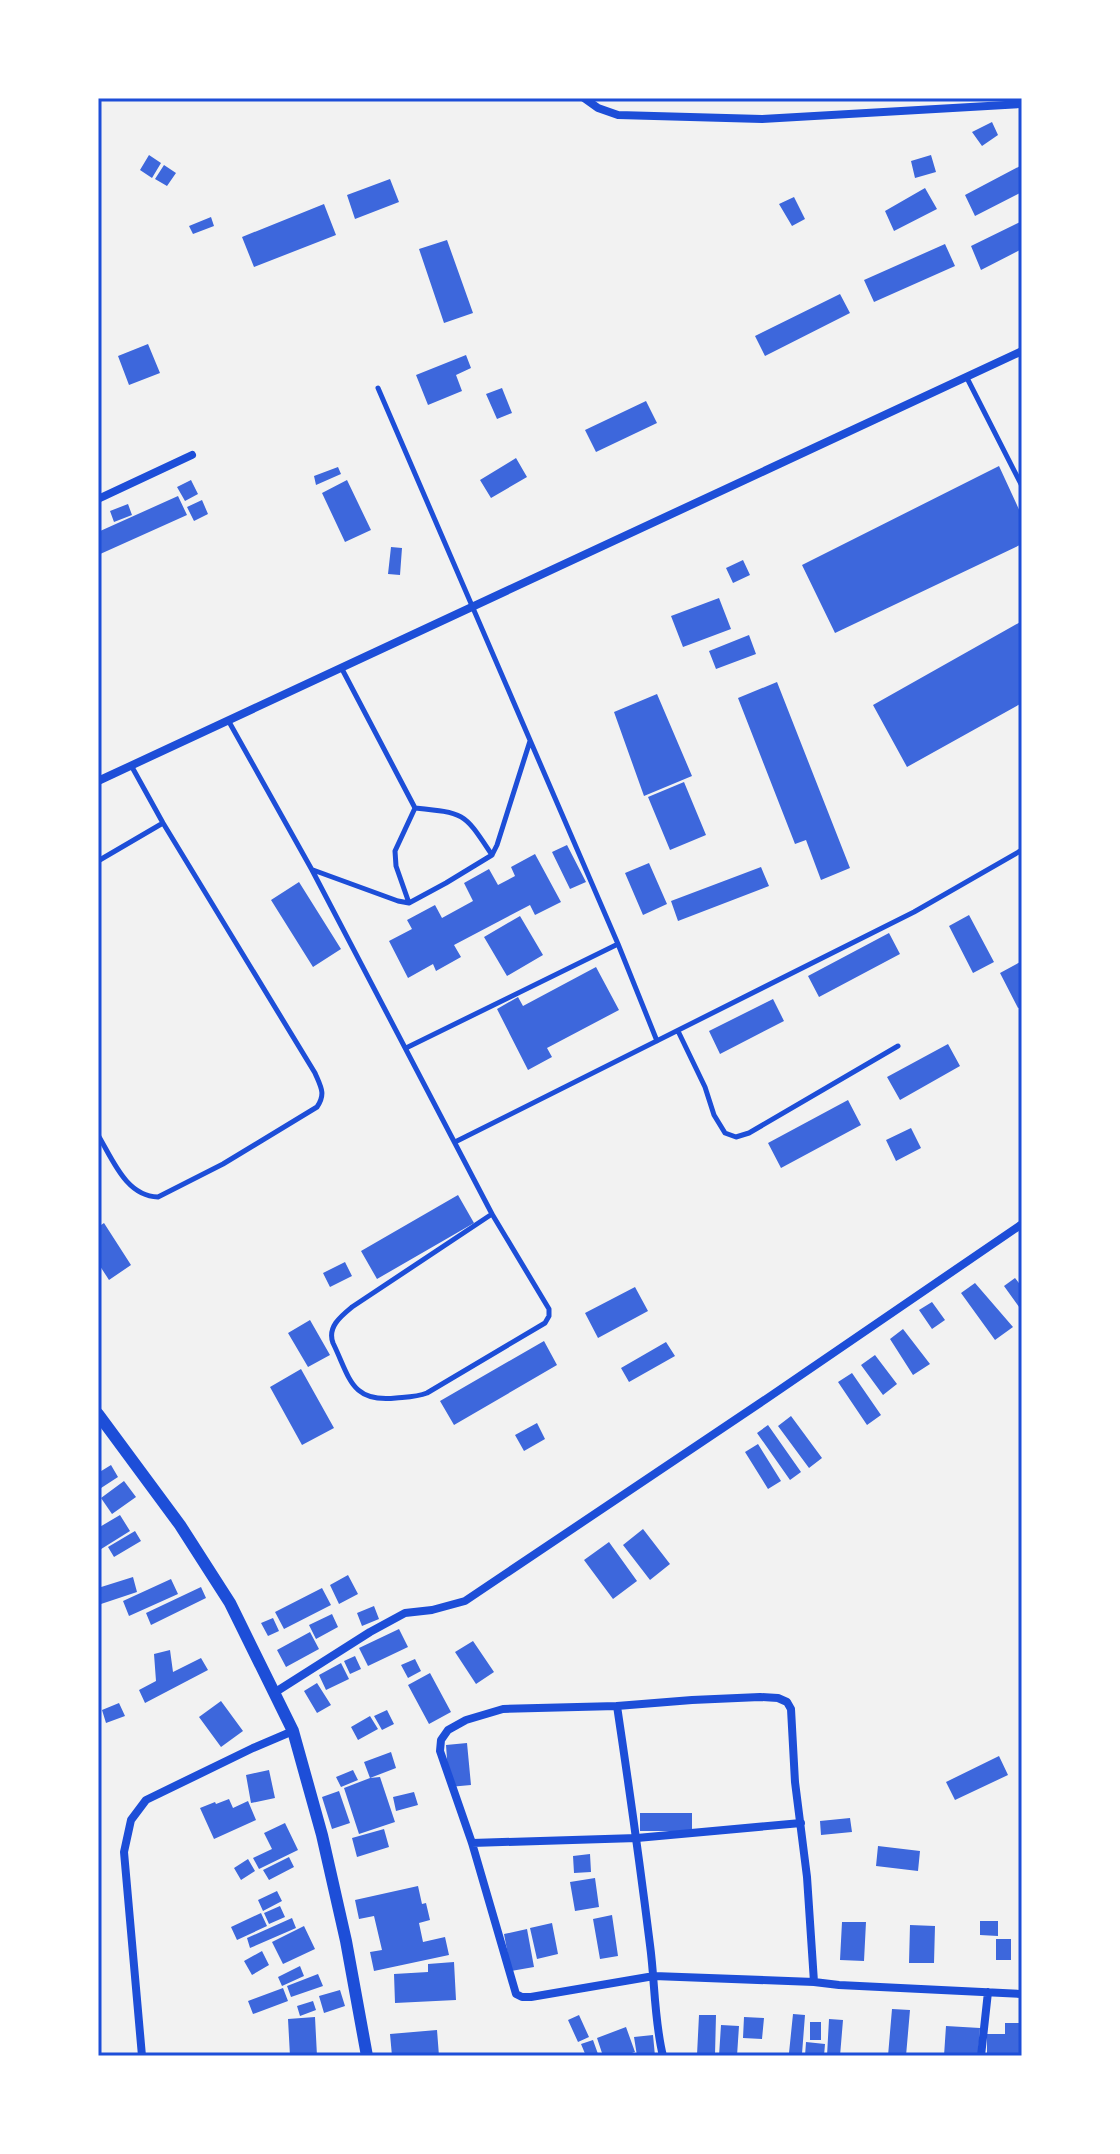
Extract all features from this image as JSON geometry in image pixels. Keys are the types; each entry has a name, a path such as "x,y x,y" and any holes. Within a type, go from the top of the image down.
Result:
{"street":[{"path":"584,98 598,108 618,115 762,119 1022,104"},
{"path":"598,108 602,98"},
{"path":"98,781 1022,351"},
{"path":"98,499 192,455"},
{"path":"274,1693 405,1613 465,1601 1022,1224"},
{"path":"98,1414 180,1525 230,1603 293,1731 322,1835 367,2056"},
{"path":"814,1982 791,1709 787,1702 760,1697 503,1709 466,1720 448,1730 441,1740 440,1751 445,1770 472,1843 516,1994 522,1997 654,1976 1022,1994"},
{"path":"617,1706 637,1838 654,1976 654,2007 663,2056"},
{"path":"142,2056 124,1852 131,1820 146,1800 293,1731"},
{"path":"472,1843 637,1838 801,1823"},
{"path":"981,2056 988,1992"}],"lane":[{"path":"967,378 1022,486"},
{"path":"378,388 657,1041"},
{"path":"342,669 415,808"},
{"path":"228,720 312,870 492,1214 549,1309 545,1323 419,1396 380,1400 367,1397 355,1388 333,1343 330,1336 333,1327 352,1307 492,1214"},
{"path":"312,870 409,903 492,855 531,740"},
{"path":"98,1135 122,1176 137,1193 158,1197 223,1164 317,1107 323,1090 132,767"},
{"path":"415,808 464,817 492,855"},
{"path":"409,903 396,866 395,851 415,808"},
{"path":"98,861 163,823"},
{"path":"455,1142 914,912 1022,850"},
{"path":"406,1048 618,944"},
{"path":"678,1031 705,1087 714,1115 725,1133 736,1137 749,1133 898,1046"}],"building":[{"path":"992,122 998,135 982,146 972,132"},
{"path":"149,155 161,163 152,178 140,170"},
{"path":"931,155 936,172 915,178 911,161"},
{"path":"164,165 176,173 167,186 155,179"},
{"path":"1022,165 1022,192 975,216 965,195"},
{"path":"390,179 399,202 355,219 347,195"},
{"path":"925,188 937,209 894,231 885,211"},
{"path":"794,197 805,219 792,226 779,204"},
{"path":"324,204 336,235 254,267 242,237"},
{"path":"211,217 214,226 193,234 189,226"},
{"path":"1022,221 1022,249 981,270 971,246"},
{"path":"447,240 473,313 444,323 419,249"},
{"path":"945,244 955,266 874,302 864,280"},
{"path":"840,294 850,313 765,356 755,336"},
{"path":"148,344 160,373 129,385 118,356"},
{"path":"466,355 471,368 456,375 462,391 428,405 416,375"},
{"path":"502,388 512,413 497,419 486,394"},
{"path":"646,401 657,423 596,452 585,430"},
{"path":"516,458 527,477 491,498 480,480"},
{"path":"999,466 1022,516 1022,544 835,633 802,565"},
{"path":"338,467 341,474 316,485 314,476"},
{"path":"191,480 198,494 185,501 177,487"},
{"path":"347,480 371,530 345,542 322,493"},
{"path":"178,496 187,515 98,555 98,532"},
{"path":"202,500 208,514 194,521 187,507"},
{"path":"128,504 132,515 114,522 110,511"},
{"path":"391,547 402,548 400,575 388,574"},
{"path":"743,560 750,575 733,583 726,568"},
{"path":"719,598 731,629 683,647 671,616"},
{"path":"1022,621 1022,703 907,767 873,705"},
{"path":"749,635 756,654 716,669 709,651"},
{"path":"777,682 850,868 821,880 806,840 795,844 738,698"},
{"path":"657,694 692,776 644,796 614,712"},
{"path":"684,782 706,835 670,850 648,797"},
{"path":"567,845 586,882 570,889 552,852"},
{"path":"535,854 561,902 535,915 530,905 454,945 461,957 436,971 433,964 408,978 389,941 412,929 407,920 435,905 442,918 473,901 464,883 489,869 498,885 515,876 511,867"},
{"path":"649,863 667,904 643,915 625,873"},
{"path":"761,867 769,886 678,921 671,901"},
{"path":"299,882 341,949 313,967 271,900"},
{"path":"969,915 994,962 973,973 949,926"},
{"path":"520,916 543,955 507,976 484,937"},
{"path":"889,933 900,954 819,997 808,976"},
{"path":"1022,961 1022,1007 1018,1008 1000,973"},
{"path":"596,967 619,1010 547,1048 552,1057 528,1070 497,1009 518,997 523,1006"},
{"path":"773,999 784,1021 720,1054 709,1031"},
{"path":"948,1044 960,1066 900,1100 887,1077"},
{"path":"848,1100 861,1125 781,1168 768,1143"},
{"path":"911,1128 921,1148 896,1161 886,1140"},
{"path":"458,1195 474,1223 377,1279 361,1251"},
{"path":"104,1223 131,1265 109,1280 98,1263 98,1227"},
{"path":"345,1262 352,1276 330,1287 323,1273"},
{"path":"1015,1278 1022,1287 1022,1311 1004,1286"},
{"path":"975,1283 1013,1327 995,1340 961,1293"},
{"path":"635,1287 648,1311 598,1338 585,1313"},
{"path":"932,1302 945,1320 932,1329 919,1310"},
{"path":"310,1320 330,1355 308,1367 288,1333"},
{"path":"903,1329 930,1364 913,1375 890,1339"},
{"path":"544,1341 557,1365 454,1425 440,1401"},
{"path":"666,1342 675,1356 629,1382 621,1368"},
{"path":"875,1355 897,1384 883,1395 861,1365"},
{"path":"301,1369 334,1428 302,1445 270,1387"},
{"path":"852,1373 881,1415 867,1425 838,1382"},
{"path":"791,1416 822,1458 809,1468 778,1426"},
{"path":"537,1423 545,1439 524,1451 515,1435"},
{"path":"768,1425 801,1472 790,1480 757,1433"},
{"path":"758,1444 781,1481 768,1489 745,1452"},
{"path":"111,1465 118,1477 98,1490 98,1473"},
{"path":"124,1481 136,1497 112,1514 101,1498"},
{"path":"120,1515 130,1531 98,1551 98,1528"},
{"path":"643,1529 670,1564 650,1580 623,1545"},
{"path":"135,1531 141,1541 114,1557 108,1547"},
{"path":"609,1542 637,1581 613,1599 584,1560"},
{"path":"348,1575 358,1594 339,1604 330,1585"},
{"path":"133,1577 137,1592 98,1605 98,1588"},
{"path":"171,1579 178,1594 129,1616 123,1601"},
{"path":"201,1587 206,1598 151,1625 146,1613"},
{"path":"322,1588 331,1605 284,1629 275,1612"},
{"path":"374,1606 379,1619 362,1626 357,1613"},
{"path":"332,1614 338,1627 316,1639 309,1625"},
{"path":"273,1618 279,1631 268,1636 261,1623"},
{"path":"399,1629 408,1647 368,1666 359,1648"},
{"path":"310,1632 319,1649 286,1667 277,1650"},
{"path":"473,1641 494,1672 476,1684 455,1652"},
{"path":"170,1650 173,1672 201,1658 208,1670 145,1703 139,1690 156,1681 154,1654"},
{"path":"355,1656 361,1669 350,1674 344,1661"},
{"path":"415,1659 421,1671 408,1678 401,1665"},
{"path":"341,1663 349,1679 326,1690 319,1675"},
{"path":"430,1673 451,1712 429,1724 408,1685"},
{"path":"317,1683 331,1705 317,1713 304,1691"},
{"path":"221,1701 243,1731 221,1747 199,1717"},
{"path":"119,1703 125,1716 106,1723 102,1710"},
{"path":"387,1710 394,1724 382,1730 374,1716"},
{"path":"370,1716 378,1729 358,1740 351,1727"},
{"path":"467,1743 471,1785 449,1787 446,1745"},
{"path":"391,1752 396,1768 370,1778 364,1762"},
{"path":"999,1756 1008,1775 955,1800 946,1782"},
{"path":"269,1770 275,1798 251,1803 246,1775"},
{"path":"353,1770 358,1780 341,1787 336,1777"},
{"path":"380,1777 395,1822 359,1834 344,1788"},
{"path":"339,1791 350,1823 332,1829 322,1797"},
{"path":"414,1792 418,1805 396,1811 393,1797"},
{"path":"229,1799 233,1808 248,1801 256,1820 214,1839 200,1808"},
{"path":"640,1813 692,1813 692,1831 640,1831"},
{"path":"850,1818 852,1832 821,1835 820,1821"},
{"path":"285,1823 298,1850 259,1869 253,1858 272,1849 264,1833"},
{"path":"384,1829 389,1847 357,1857 352,1838"},
{"path":"878,1846 920,1851 918,1871 876,1866"},
{"path":"590,1854 591,1872 574,1873 573,1856"},
{"path":"289,1857 294,1867 269,1880 263,1870"},
{"path":"248,1859 255,1871 241,1880 234,1868"},
{"path":"595,1878 599,1907 575,1911 570,1882"},
{"path":"418,1886 430,1920 419,1923 423,1942 445,1937 449,1955 374,1971 370,1952 382,1950 374,1916 359,1919 355,1900"},
{"path":"277,1891 282,1901 263,1911 258,1900"},
{"path":"280,1906 285,1917 269,1924 264,1913"},
{"path":"261,1913 267,1926 237,1940 231,1927"},
{"path":"612,1915 618,1956 600,1959 593,1919"},
{"path":"292,1918 296,1928 250,1948 247,1938"},
{"path":"980,1921 998,1921 998,1936 980,1935"},
{"path":"842,1922 866,1922 864,1961 840,1960"},
{"path":"552,1923 558,1954 537,1959 530,1928"},
{"path":"910,1925 935,1926 934,1963 909,1963"},
{"path":"304,1926 315,1949 283,1964 272,1942"},
{"path":"527,1929 534,1967 511,1971 504,1934"},
{"path":"996,1939 1011,1939 1011,1960 996,1960"},
{"path":"262,1951 269,1965 252,1975 244,1961"},
{"path":"454,1962 456,2000 395,2003 394,1974 428,1972 428,1964"},
{"path":"300,1966 304,1976 282,1986 278,1977"},
{"path":"318,1974 323,1986 291,1997 287,1986"},
{"path":"283,1988 288,2001 253,2014 248,2001"},
{"path":"340,1990 345,2006 324,2013 319,1996"},
{"path":"313,2001 316,2010 300,2016 297,2006"},
{"path":"892,2009 910,2010 906,2056 888,2056"},
{"path":"793,2014 805,2015 802,2054 789,2053"},
{"path":"579,2015 589,2037 578,2042 568,2020"},
{"path":"699,2015 716,2015 715,2055 697,2055"},
{"path":"315,2017 317,2056 290,2056 288,2019"},
{"path":"744,2017 764,2018 762,2039 743,2038"},
{"path":"829,2019 843,2020 840,2056 827,2056"},
{"path":"810,2022 821,2022 821,2040 810,2040"},
{"path":"1005,2023 1022,2023 1022,2056 987,2056 987,2034 1005,2034"},
{"path":"721,2025 739,2026 737,2056 719,2056"},
{"path":"946,2026 980,2028 978,2056 944,2056"},
{"path":"626,2027 635,2052 623,2056 603,2056 597,2038"},
{"path":"437,2030 439,2056 392,2056 390,2034"},
{"path":"653,2035 655,2056 637,2056 634,2037"},
{"path":"593,2040 598,2054 586,2056 581,2044"},
{"path":"806,2042 825,2044 824,2056 805,2056"}]}
